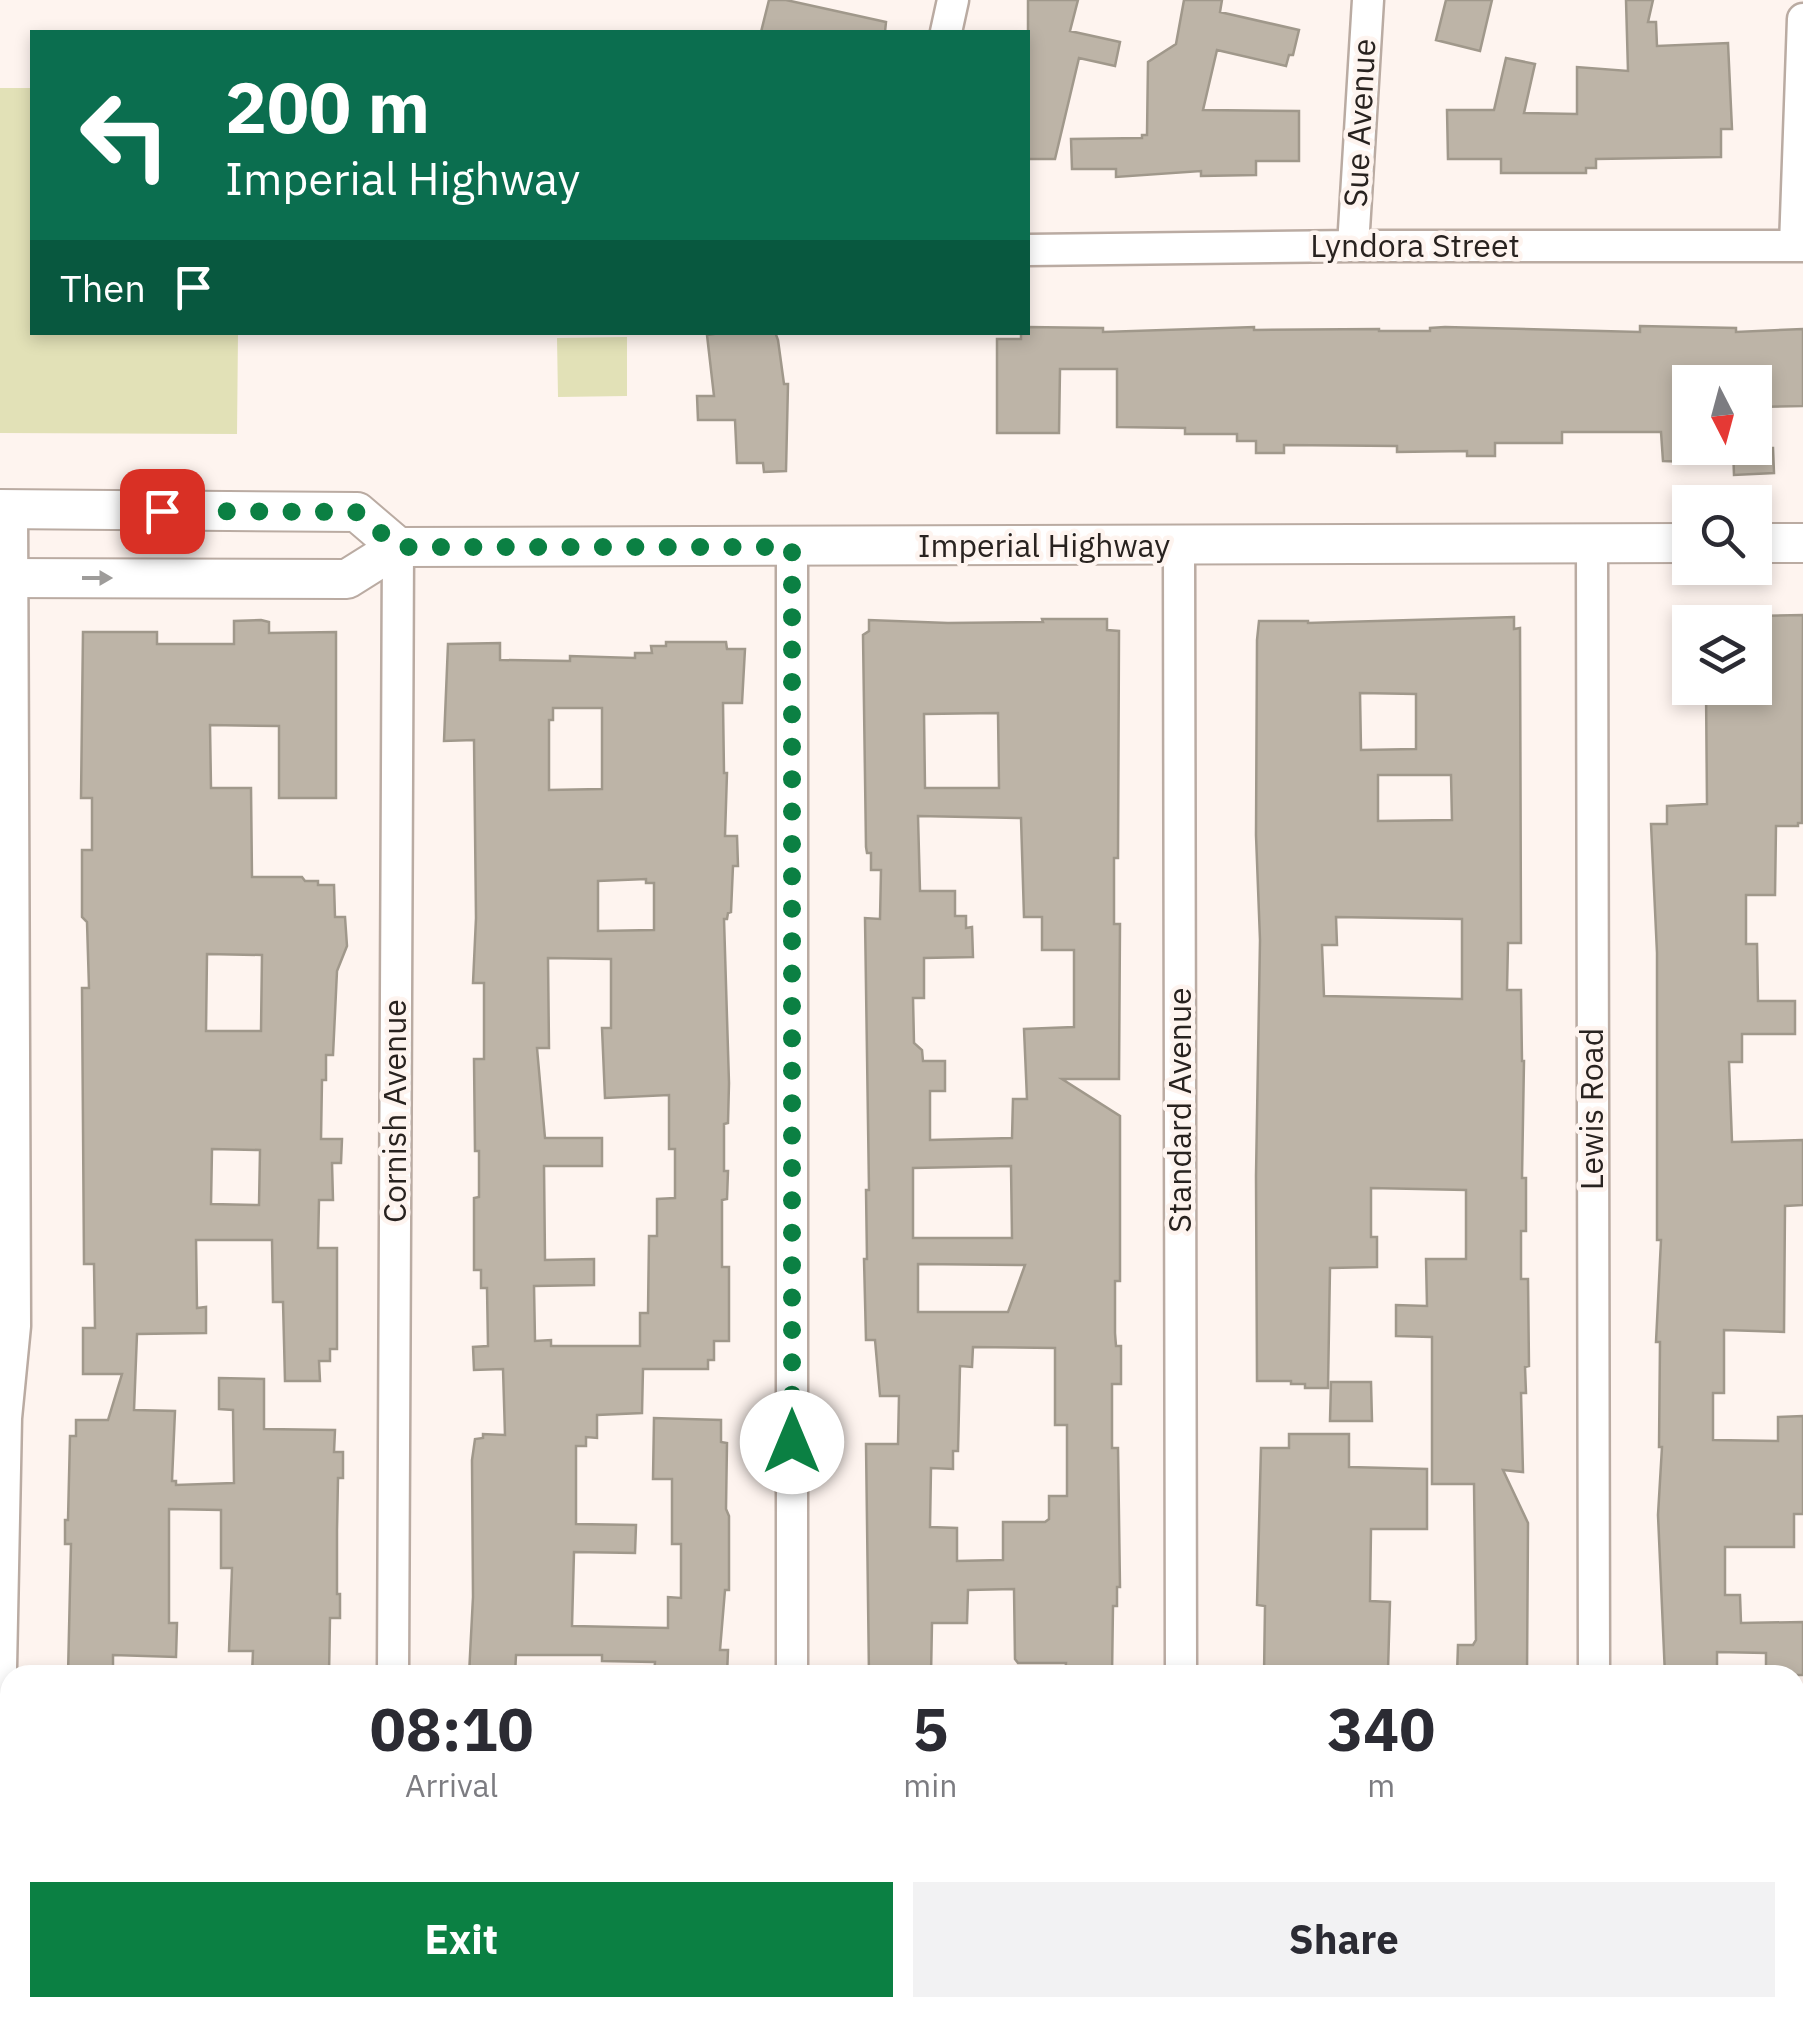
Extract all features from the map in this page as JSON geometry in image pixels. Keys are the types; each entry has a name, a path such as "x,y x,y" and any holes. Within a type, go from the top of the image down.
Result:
{"main road":[{"path":"6,509 356,512 398,547 347,579 6,578"},
{"path":"1772,543 1803,543"},
{"name":"Imperial Highway","path":"398,547 1672,544"}],"street":[{"path":"946,30 953,0"},
{"name":"Sue Avenue","path":"1354,246 1368,0"},
{"path":"1799,246 1803,19"},
{"name":"Lyndora Street","path":"1030,250 1799,246"},
{"path":"1,1665 3,1418 15,1326 6,509"},
{"name":"Lewis Road","path":"1592,544 1594,1665"},
{"name":"Standard Avenue","path":"1179,546 1181,1665"},
{"name":"Cornish Avenue","path":"392,1665 398,547"},
{"path":"792,547 792,1665"}],"green space":[{"path":"0,88 30,88 30,335 238,335 237,434 0,433"},
{"path":"627,337 627,396 558,397 557,338"}],"building":[{"path":"769,0 786,0 886,22 885,30 762,30"},
{"path":"1028,0 1078,0 1070,31 1120,42 1115,66 1079,58 1055,159 1030,159"},
{"path":"1184,0 1222,0 1220,12 1299,30 1286,66 1217,50 1203,110 1299,111 1299,161 1256,161 1256,175 1201,176 1201,171 1116,177 1116,169 1072,169 1071,139 1147,135 1148,62 1176,44"},
{"path":"1446,0 1492,0 1480,51 1436,40"},
{"path":"1626,0 1653,0 1648,22 1656,22 1657,46 1728,43 1732,129 1721,129 1721,157 1596,159 1596,168 1586,168 1586,173 1501,173 1501,159 1448,159 1447,110 1494,110 1506,58 1535,64 1524,113 1577,114 1577,67 1628,71"},
{"path":"1640,326 1736,328 1736,332 1803,329 1803,406 1772,407 1772,365 1672,365 1672,461 1663,461 1661,432 1562,432 1562,443 1495,443 1495,456 1467,456 1467,451 1397,452 1397,446 1284,445 1284,453 1256,453 1256,441 1237,441 1237,434 1185,434 1185,428 1117,427 1117,369 1060,369 1059,433 997,433 997,339 1021,339 1021,335 1030,335 1030,327 1103,328 1103,332 1254,327 1430,331 1445,327 1640,332"},
{"path":"707,335 776,335 784,384 788,384 786,471 764,472 763,463 737,463 735,420 698,420 697,396 714,396"},
{"path":"1773,448 1774,473 1734,475 1734,465 1772,465"},
{"path":"1803,615 1802,823 1776,826 1775,895 1746,895 1746,944 1757,944 1758,1001 1795,1001 1795,1034 1742,1034 1742,1062 1729,1062 1732,1142 1803,1140 1803,1205 1785,1206 1784,1332 1724,1330 1724,1393 1713,1393 1713,1440 1778,1441 1778,1417 1803,1416 1803,1514 1794,1514 1794,1547 1725,1547 1725,1595 1740,1595 1741,1623 1803,1622 1803,1665 1766,1665 1766,1653 1717,1652 1717,1665 1665,1665 1658,1515 1662,1447 1660,1342 1656,1342 1661,1240 1657,1240 1657,953 1651,824 1667,824 1667,806 1707,804 1706,705 1772,705 1772,616"},
{"path":"1514,617 1514,629 1520,628 1521,943 1508,943 1507,990 1521,990 1526,1231 1521,1231 1521,1279 1528,1279 1529,1366 1525,1367 1526,1393 1521,1393 1523,1472 1503,1470 1528,1523 1527,1665 1457,1665 1458,1645 1473,1645 1476,1640 1474,1484 1432,1484 1432,1337 1396,1336 1396,1305 1427,1306 1426,1259 1466,1259 1466,1190 1371,1188 1371,1237 1377,1237 1377,1267 1330,1268 1328,1388 1305,1388 1305,1384 1291,1381 1257,1381 1257,640 1259,621","holes":["1360,693 1416,694 1416,749 1361,750","1378,775 1451,775 1452,820 1378,821","1336,917 1462,919 1462,999 1324,996 1322,945 1337,945"]},
{"path":"1107,619 1107,630 1119,631 1114,924 1120,924 1119,1079 1062,1079 1120,1116 1120,1281 1115,1281 1115,1333 1116,1346 1121,1346 1121,1384 1112,1384 1112,1448 1118,1448 1120,1587 1117,1606 1113,1606 1112,1665 1018,1663 1014,1589 968,1590 967,1623 932,1623 931,1665 869,1665 866,1444 898,1444 899,1396 880,1396 875,1340 866,1340 864,1259 869,1190 865,918 880,919 881,870 871,870 871,853 867,853 866,847 863,635 869,631 869,620 948,623","holes":["998,713 999,788 925,788 924,714","918,816 1021,818 1024,917 1042,917 1042,950 1074,950 1074,1027 1024,1029 1027,1099 1013,1099 1012,1138 930,1140 930,1091 945,1091 945,1061 923,1061 922,1050 914,1043 913,998 924,998 924,958 973,957 972,927 966,928 966,916 955,916 955,891 920,891","1011,1166 1012,1238 913,1238 913,1168","918,1264 1025,1265 1008,1312 918,1312","973,1347 1055,1348 1055,1425 1067,1425 1067,1496 1049,1496 1049,1519 1045,1522 1003,1522 1003,1560 957,1561 957,1528 930,1527 931,1468 953,1469 953,1451 958,1451 960,1366 972,1367"]},
{"path":"234,621 269,622 269,633 336,632 336,798 279,798 279,726 210,725 211,788 251,788 252,877 302,877 305,881 318,881 318,885 334,885 335,917 345,917 347,946 337,971 333,1055 326,1055 326,1080 322,1080 321,1139 342,1139 341,1163 332,1163 333,1200 319,1200 318,1248 337,1248 337,1349 330,1349 330,1361 319,1361 320,1381 285,1381 283,1302 273,1302 272,1240 196,1240 197,1308 206,1307 206,1333 137,1334 134,1410 175,1411 172,1481 176,1485 234,1483 233,1410 219,1409 219,1378 264,1379 264,1429 335,1430 334,1452 343,1452 337,1530 340,1618 330,1618 329,1665 252,1665 253,1651 229,1651 232,1568 221,1568 221,1510 169,1509 169,1623 177,1623 176,1657 113,1655 113,1665 68,1665 71,1544 65,1544 65,1520 70,1436 76,1436 76,1420 108,1420 122,1374 83,1374 83,1328 95,1328 94,1264 84,1264 82,988 89,988 87,922 82,917 82,850 92,850 92,798 81,798 83,632 157,632 157,644 234,644","holes":["207,954 262,955 261,1031 206,1031","212,1149 260,1150 259,1205 211,1204"]},
{"path":"666,642 726,642 727,649 745,649 742,703 723,703 725,836 737,836 738,866 733,866 731,912 724,919 729,1083 728,1123 724,1124 724,1171 728,1171 727,1199 722,1200 722,1267 729,1267 729,1341 714,1341 714,1360 708,1360 708,1369 643,1369 642,1413 597,1415 597,1438 586,1437 586,1446 576,1446 576,1524 636,1525 635,1553 574,1552 572,1626 668,1628 668,1597 681,1598 681,1544 672,1544 672,1479 653,1479 654,1418 721,1420 721,1442 727,1443 729,1590 725,1590 720,1650 728,1650 727,1665 602,1661 602,1655 516,1655 516,1665 470,1665 475,1439 483,1438 483,1434 505,1435 503,1369 474,1370 473,1347 488,1346 487,1288 481,1288 481,1270 474,1270 474,1198 479,1197 479,1151 475,1151 474,1059 484,1059 484,983 473,983 474,740 444,741 448,644 500,643 500,660 570,661 570,656 635,658 635,653 652,653 651,646 666,646","holes":["553,708 602,708 602,789 549,790 549,720 553,720","646,879 646,883 654,883 654,930 598,931 598,881","548,958 611,959 611,1028 602,1028 605,1098 669,1095 669,1149 675,1149 675,1198 657,1199 657,1236 649,1236 648,1313 640,1313 640,1346 551,1346 551,1340 535,1341 534,1286 594,1285 594,1259 545,1260 544,1166 602,1166 602,1138 545,1138 537,1048 549,1048"]},
{"path":"1331,1382 1371,1382 1372,1421 1330,1421"},
{"path":"1289,1434 1349,1434 1349,1467 1427,1469 1427,1529 1371,1529 1370,1601 1390,1602 1388,1665 1264,1665 1265,1606 1257,1605 1261,1448 1289,1448"}],"route":[{"path":"162,511 356,512 398,547 792,547 792,1442"}]}
